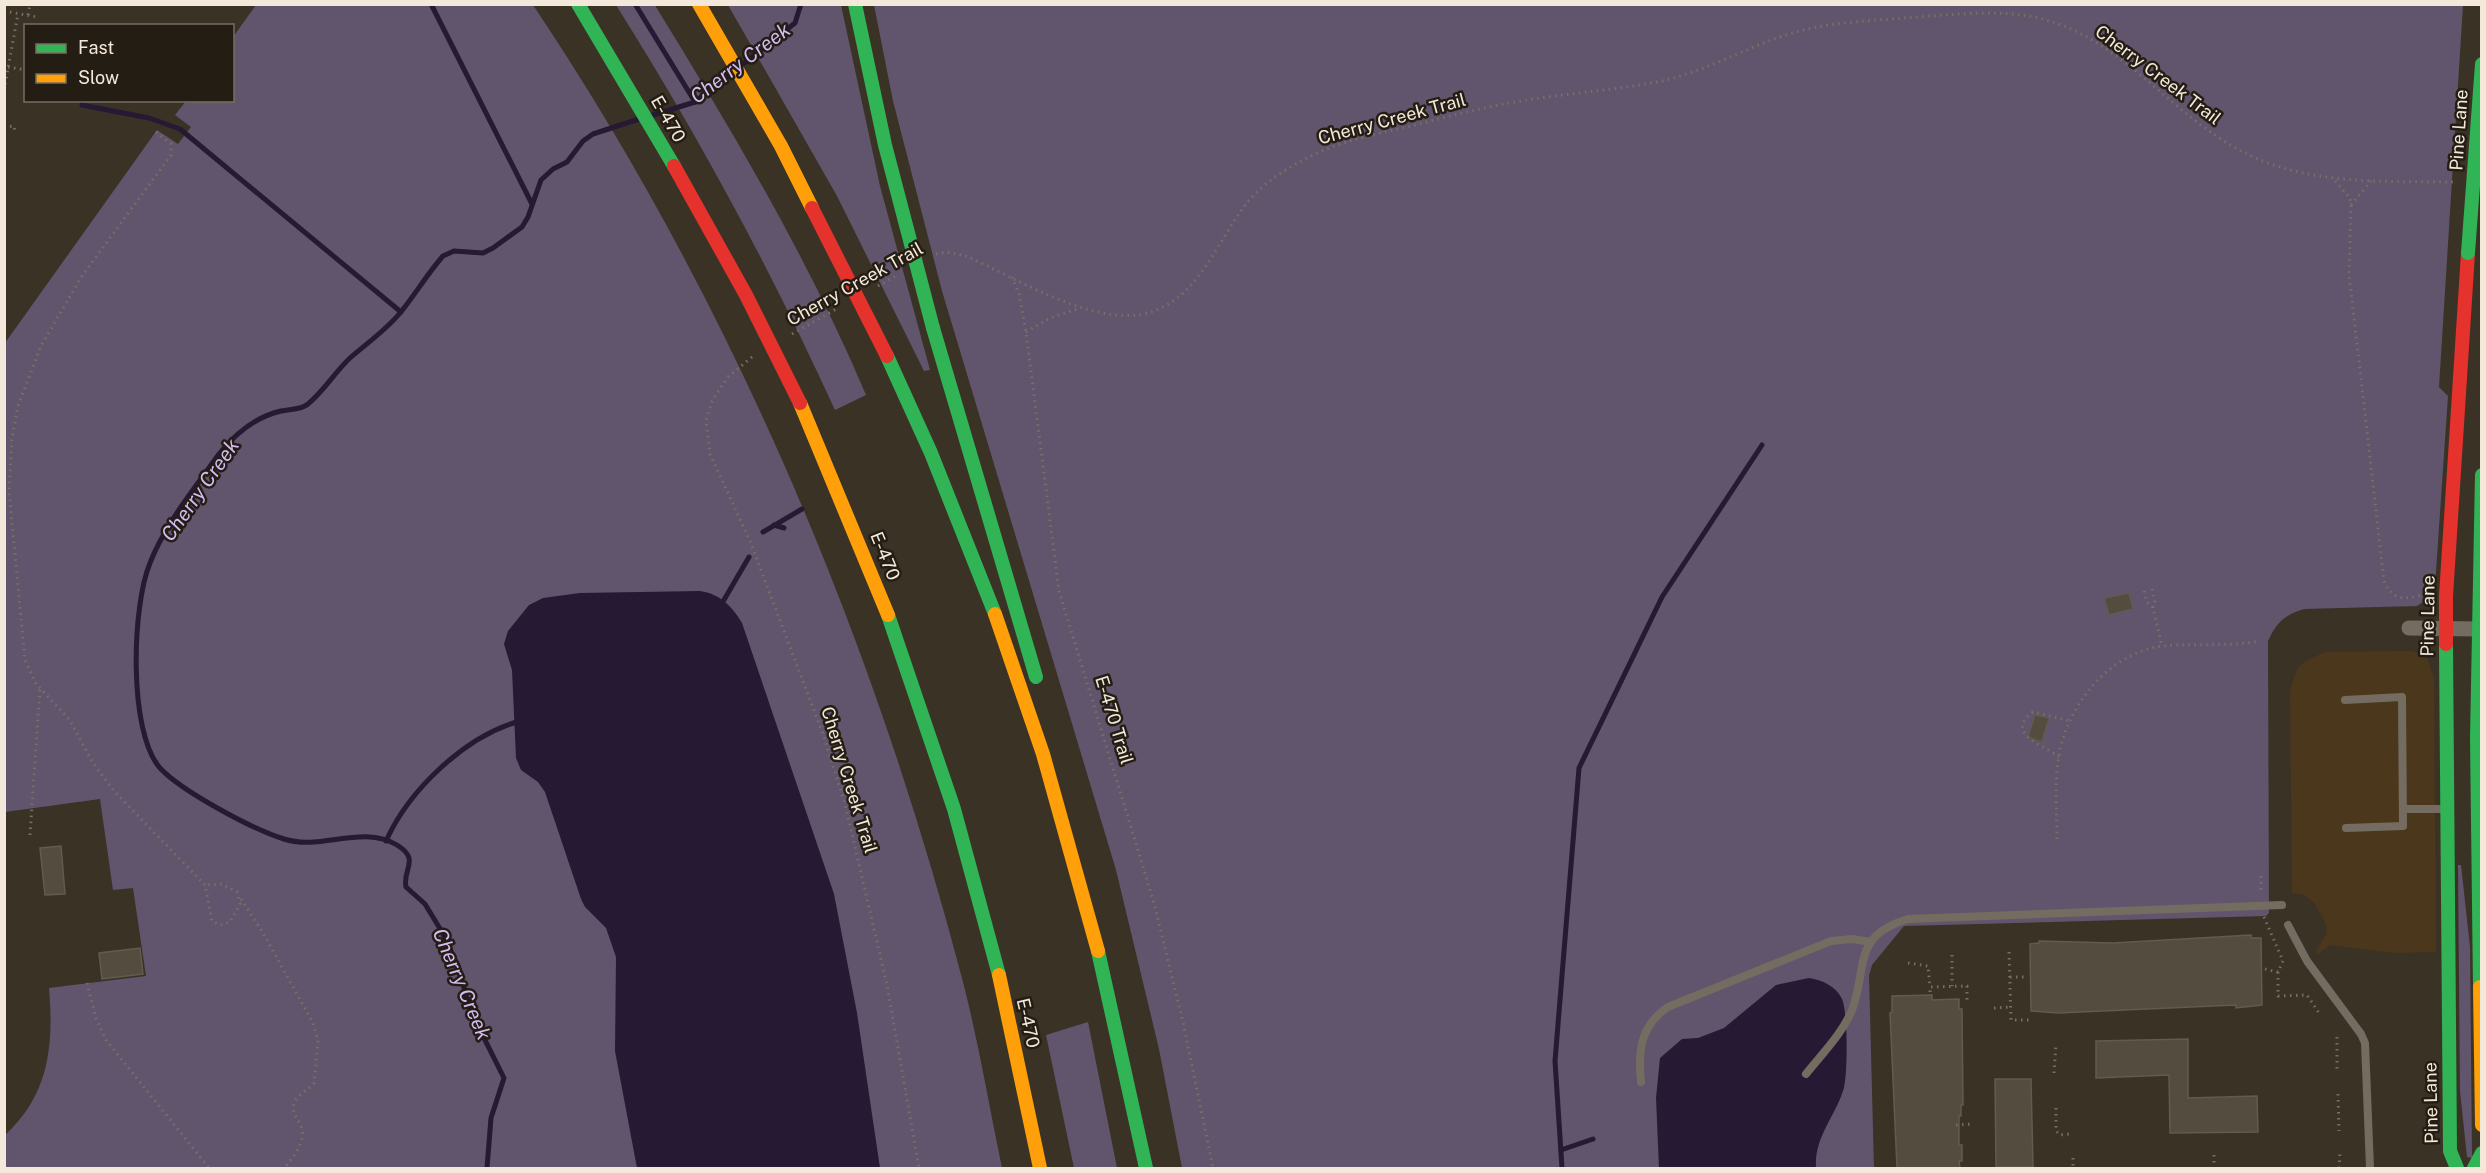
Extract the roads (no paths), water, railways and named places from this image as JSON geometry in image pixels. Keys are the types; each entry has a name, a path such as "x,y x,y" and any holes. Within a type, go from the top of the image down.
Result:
{"main road":[{"name":"E-470","path":"578,4 636,98 710,229 800,403 883,600 947,788 978,893 1010,1023 1040,1168"},
{"path":"699,4 781,146 887,356 945,488 998,621 1045,761 1084,893 1112,1006 1146,1168"},
{"path":"855,4 885,145 933,328 1041,694"},
{"name":"Pine Lane","path":"2457,1168 2450,1151 2445,628 2481,64"},
{"path":"2481,475 2477,738 2481,1125"},
{"path":"1084,850 1084,893"},
{"path":"2474,1168 2481,1153"}],"street":[{"path":"2409,628 2478,629"}],"lane":[{"path":"2345,700 2402,697 2403,809 2403,826 2346,828"},
{"path":"2403,809 2445,809"},
{"path":"1806,1074 1845,1024 1857,994 1861,961 1871,942 1880,931 1908,919 2282,905"},
{"path":"2288,925 2307,961 2361,1034 2365,1043 2370,1168"},
{"path":"1641,1082 1639,1060 1645,1029 1656,1015 1668,1007 1831,942 1852,939 1871,942"}],"waterway":[{"path":"431,4 532,204"},
{"path":"635,4 695,102"},
{"name":"Cherry Creek","path":"743,64 795,23 801,4"},
{"name":"Cherry Creek","path":"653,115 695,102 731,73"},
{"path":"82,105 149,118 180,129 401,312"},
{"name":"Cherry Creek","path":"487,1168 491,1118 504,1078 470,1010 458,966 442,932 425,904 406,887 408,855 397,845 384,839 370,837 312,842 284,839 219,809 184,788 160,768 150,751 142,727 138,699 136,668 139,608 150,563 164,534 219,454 232,440 246,427 263,417 308,404 350,358 394,319 443,256 454,251 483,253 493,248 522,227 528,217 541,180 553,169 567,162 583,141 593,134 639,119"},
{"path":"1562,1168 1555,1061 1579,768 1662,597 1762,445"},
{"path":"763,532 802,509"},
{"path":"774,525 784,528"},
{"path":"721,605 749,557"},
{"path":"386,841 409,803 441,768 479,739 499,728 520,721"},
{"path":"1561,1150 1593,1139"}]}
